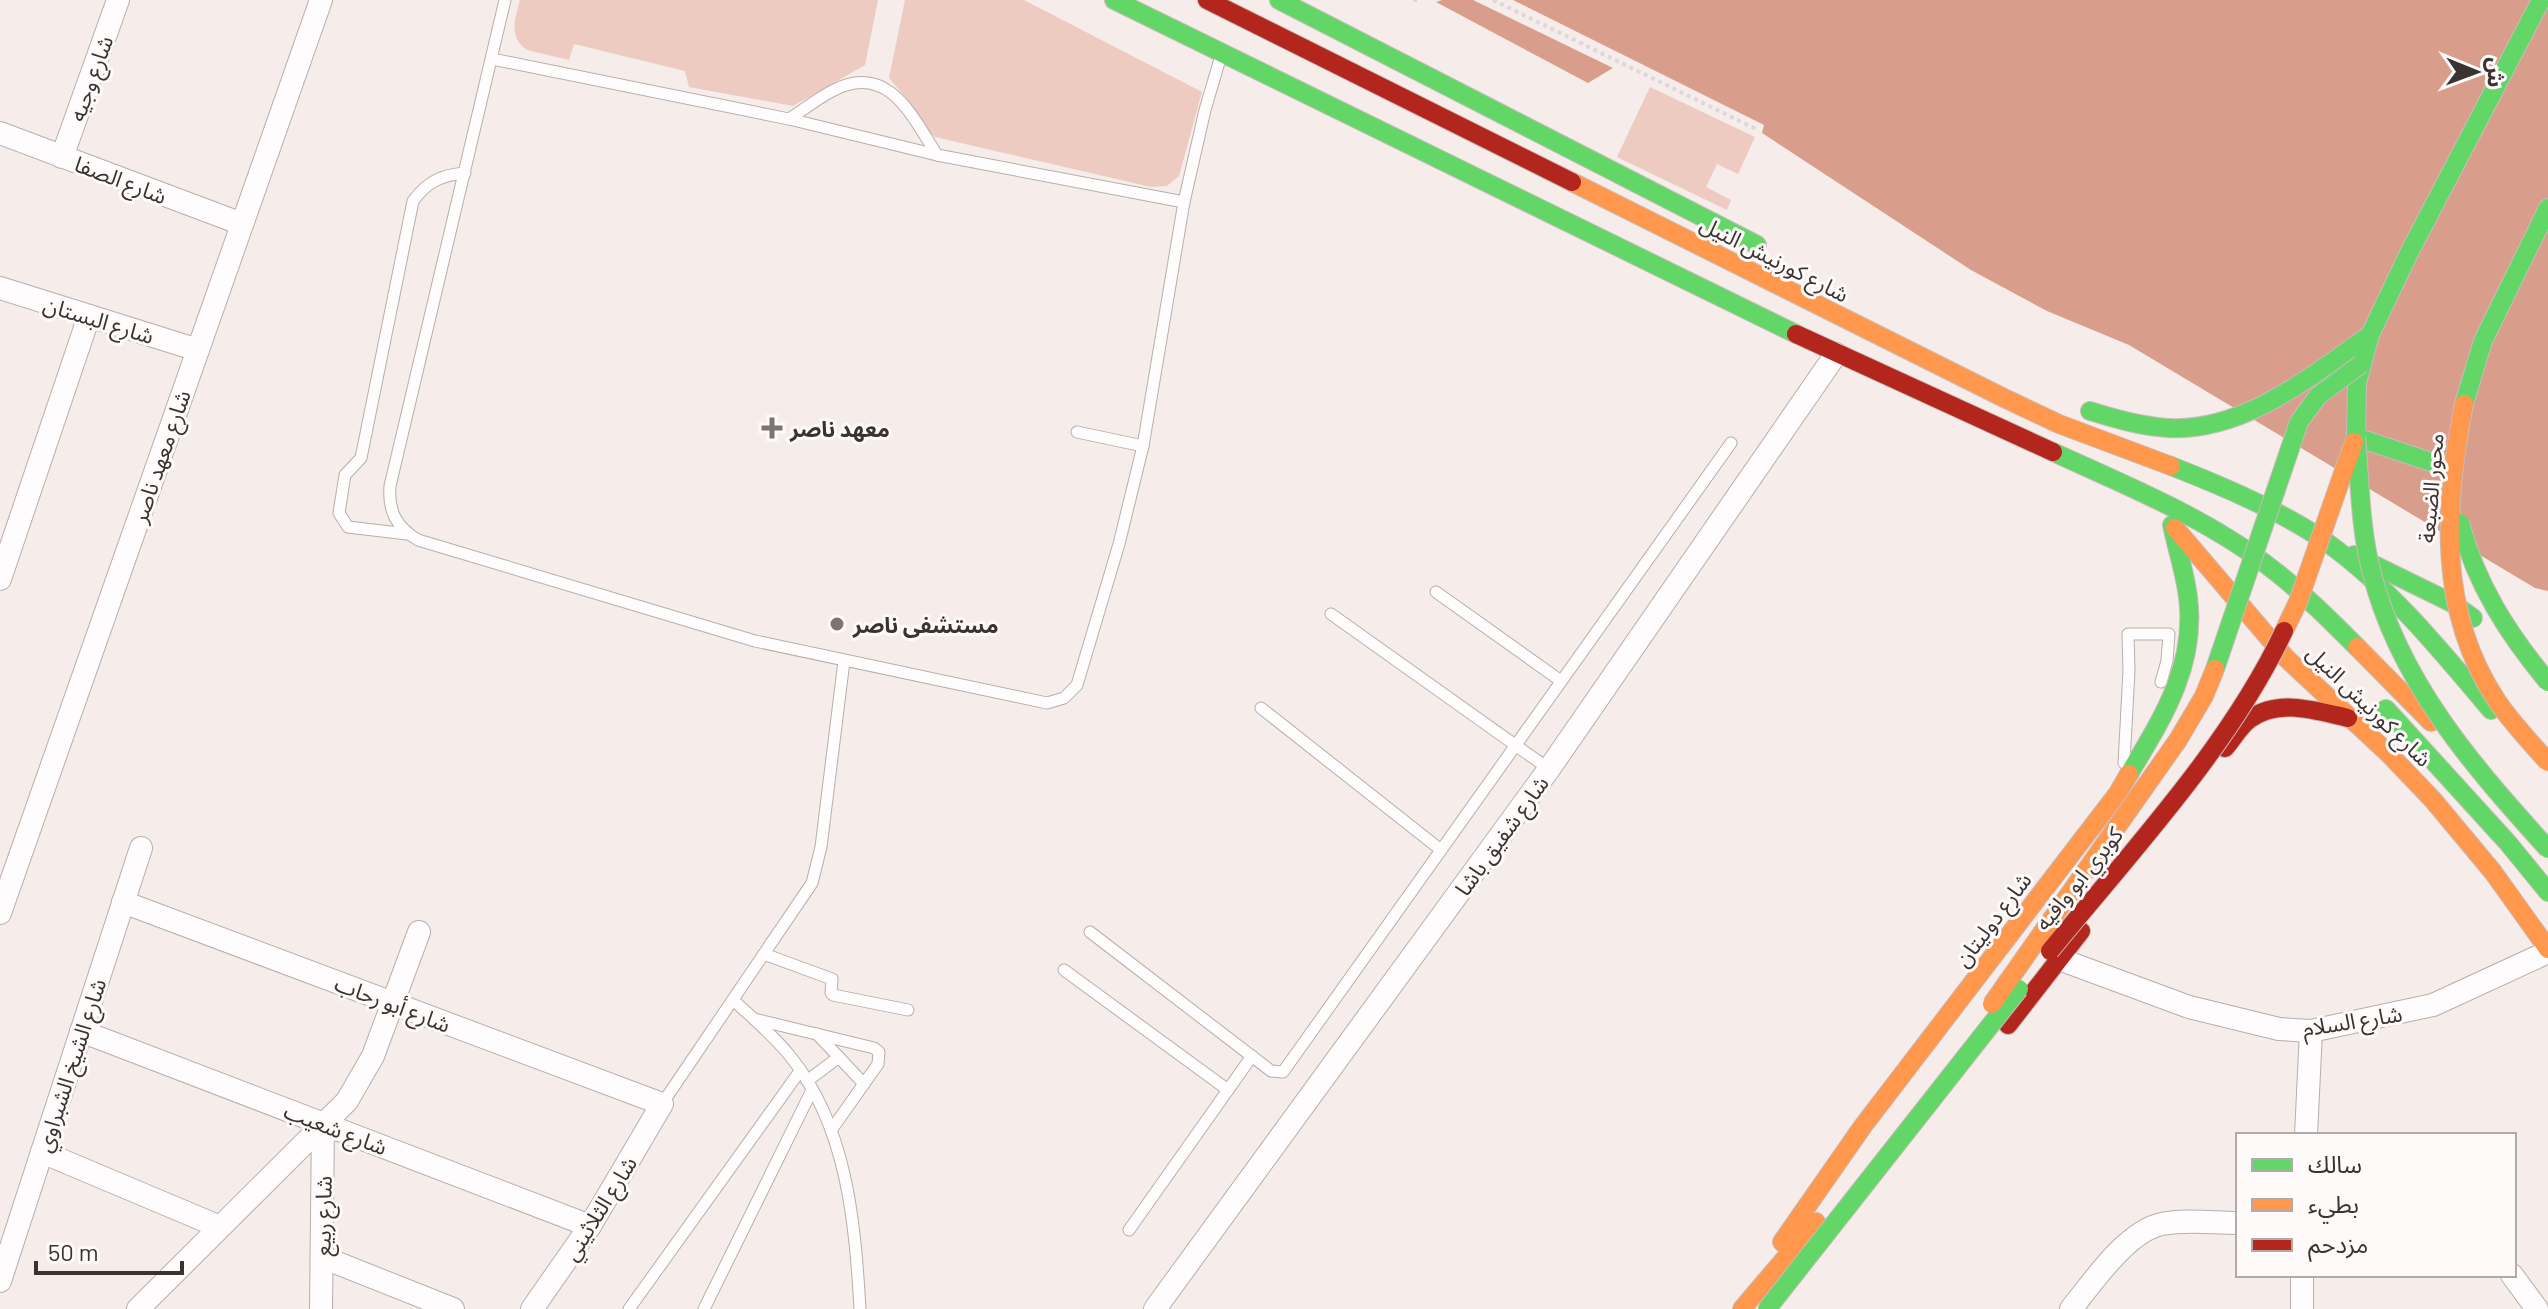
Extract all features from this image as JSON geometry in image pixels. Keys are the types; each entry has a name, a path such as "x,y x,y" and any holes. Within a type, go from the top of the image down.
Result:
{"main road":[{"name":"شارع كورنيش النيل","path":"1114,0 1836,354 2154,498 2220,534 2275,571 2330,620 2397,686 2548,846"},
{"name":"شارع كورنيش النيل","path":"1207,0 2004,398 2059,424 2251,500 2328,543 2452,603 2548,672"},
{"path":"1279,0 1775,255"},
{"path":"2541,0 2409,253 2370,335 2357,383 2356,437 2366,543 2379,600 2401,655 2414,682 2446,731 2483,778 2548,846"},
{"name":"محور الضبعة","path":"2548,208 2483,341 2464,404 2452,469 2448,553 2451,589 2459,624 2477,669 2518,729 2548,762"},
{"path":"2068,403 2134,425 2167,430 2226,421 2277,398 2370,335"},
{"path":"1741,1309 1916,1104 1992,1004 2178,740 2204,696 2235,616 2299,422 2307,408 2328,386 2361,364"},
{"path":"2356,437 2452,469 2460,527 2476,571 2497,613 2523,653 2548,682"},
{"name":"كوبري ابو وافيه","path":"1767,1309 2020,987 2167,808 2249,699 2298,602 2356,437"},
{"name":"شارع كورنيش النيل","path":"2154,498 2172,525 2278,650 2388,753 2455,824 2510,894 2548,950"},
{"name":"شارع دوليتان","path":"1741,1309 1829,1172 2118,793 2173,698 2186,661 2190,629 2188,597 2172,525"},
{"path":"2220,534 2231,558 2261,589"},
{"name":"شارع كورنيش النيل","path":"2328,543 2371,579 2442,652 2548,778"},
{"path":"2280,603 2309,629"},
{"path":"2375,697 2508,843 2548,892"},
{"path":"1786,1309 2154,835 2248,721 2268,710 2295,706 2348,718"}],"street":[{"name":"شارع وجيه","path":"62,157 118,0"},
{"name":"شارع معهد ناصر","path":"0,913 321,0"},
{"name":"شارع الصفا","path":"0,133 242,224"},
{"name":"شارع البستان","path":"0,288 198,350"},
{"path":"0,579 89,316"},
{"name":"شارع شفيق باشا","path":"1155,1309 1549,769 1836,354"},
{"name":"شارع الشيخ الشبراوي","path":"0,1281 141,848"},
{"name":"شارع أبو رحاب","path":"123,902 662,1104"},
{"path":"146,1307 220,1227 347,1101 366,1072 419,932"},
{"name":"شارع السلام","path":"2059,959 2189,1007 2279,1029 2311,1031 2433,1005 2548,950"},
{"name":"شارع شعيب","path":"81,1031 590,1226"},
{"path":"2306,1133 2311,1031"},
{"name":"شارع الثلاثيني","path":"532,1309 590,1226 662,1104"},
{"name":"شارع ربيع","path":"321,1309 323,1123"},
{"path":"42,1152 220,1227"},
{"path":"2071,1309 2129,1241 2145,1229 2163,1223 2236,1223"},
{"path":"322,1257 453,1309"},
{"path":"2302,1277 2302,1309"},
{"path":"2513,1277 2537,1309"}],"lane":[{"path":"407,534 391,513 390,486 505,0"},
{"path":"465,173 435,179 413,201 361,458 345,475 339,513 348,527 407,534 418,540 755,641 1047,703 1064,698 1077,685 1119,544 1143,446 1184,202 1222,53"},
{"path":"492,59 789,119 937,155 1184,202"},
{"path":"789,119 834,89 855,83 876,85 894,93 906,106 937,155"},
{"path":"1077,432 1143,446"},
{"path":"1090,932 1271,1071 1283,1072 1731,443"},
{"path":"1436,592 1561,681"},
{"path":"1331,614 1549,769"},
{"path":"2128,776 2124,762 2128,634 2169,634 2167,661 2157,694 2173,698"},
{"path":"662,1104 812,883 819,859 844,661"},
{"path":"1261,708 1441,850"},
{"path":"764,954 832,979 833,995 908,1010"},
{"path":"1064,970 1228,1090"},
{"path":"733,1000 754,1019 807,1081 832,1129 850,1200 860,1309"},
{"path":"754,1019 874,1048 879,1052 878,1064 832,1129"},
{"path":"816,1034 864,1084"},
{"path":"1129,1230 1252,1056"},
{"path":"629,1309 807,1081 839,1057"},
{"path":"704,1309 807,1081"}],"path":[{"path":"1413,0 1419,0"},
{"path":"1493,0 1756,129"}],"shaded area":[{"path":"520,0 878,0 865,65 793,106 689,87 685,71 574,44 569,60 527,50 515,33"},
{"path":"905,0 1024,0 1202,92 1179,176 1167,186 1151,187 935,137 889,78"},
{"path":"1473,0 1613,68 1588,83 1436,2"},
{"path":"1513,0 2548,0 2548,591 2535,588 2129,345 2047,311 1971,270 1762,133 1764,125"},
{"path":"1650,87 1755,137 1738,174 1717,164 1706,187 1731,200 1727,210 1617,157"}],"traffic: fast":[{"path":"1114,0 1796,334"},
{"path":"1279,0 1757,245"},
{"path":"2452,469 2356,437 2357,383 2370,335 2409,253 2541,0"},
{"path":"2464,404 2483,341 2548,208"},
{"path":"2090,411 2138,424 2168,428 2196,427 2223,421 2275,398 2370,335"},
{"path":"2215,669 2299,422 2318,396 2361,364"},
{"path":"2356,437 2367,554 2383,610 2400,649 2419,685 2466,754 2548,849"},
{"path":"2053,452 2168,505 2251,553 2318,608 2357,647"},
{"path":"2171,466 2273,511 2329,544 2395,601 2491,710"},
{"path":"2460,523 2475,567 2495,607 2548,682"},
{"path":"2129,774 2165,712 2187,646 2188,597 2172,525"},
{"path":"2354,555 2452,603 2473,618"},
{"path":"2386,709 2508,843 2548,892"},
{"path":"1767,1309 2019,989"}],"traffic: slow":[{"path":"1572,182 2004,398 2059,424 2171,466"},
{"path":"2464,404 2452,481 2450,519 2450,557 2455,594 2464,631 2478,667 2497,701 2548,762"},
{"path":"2284,631 2298,602 2354,442"},
{"path":"2175,528 2286,658 2390,755 2433,800 2493,872 2548,949"},
{"path":"2357,647 2431,722"},
{"path":"1992,1004 2178,740 2204,696 2215,669"},
{"path":"1782,1242 1863,1126 2118,793 2129,774"},
{"path":"1742,1309 1816,1222"}],"traffic: jam":[{"path":"1207,0 1572,182"},
{"path":"1796,334 2053,452"},
{"path":"2050,951 2207,757 2262,674 2284,631"},
{"path":"2225,748 2246,722 2273,709 2298,708 2348,718"},
{"path":"2008,1025 2081,931"}],"place":[{"name":"معهد ناصر","path":"772,428"},
{"name":"مستشفى ناصر","path":"837,624"}]}
